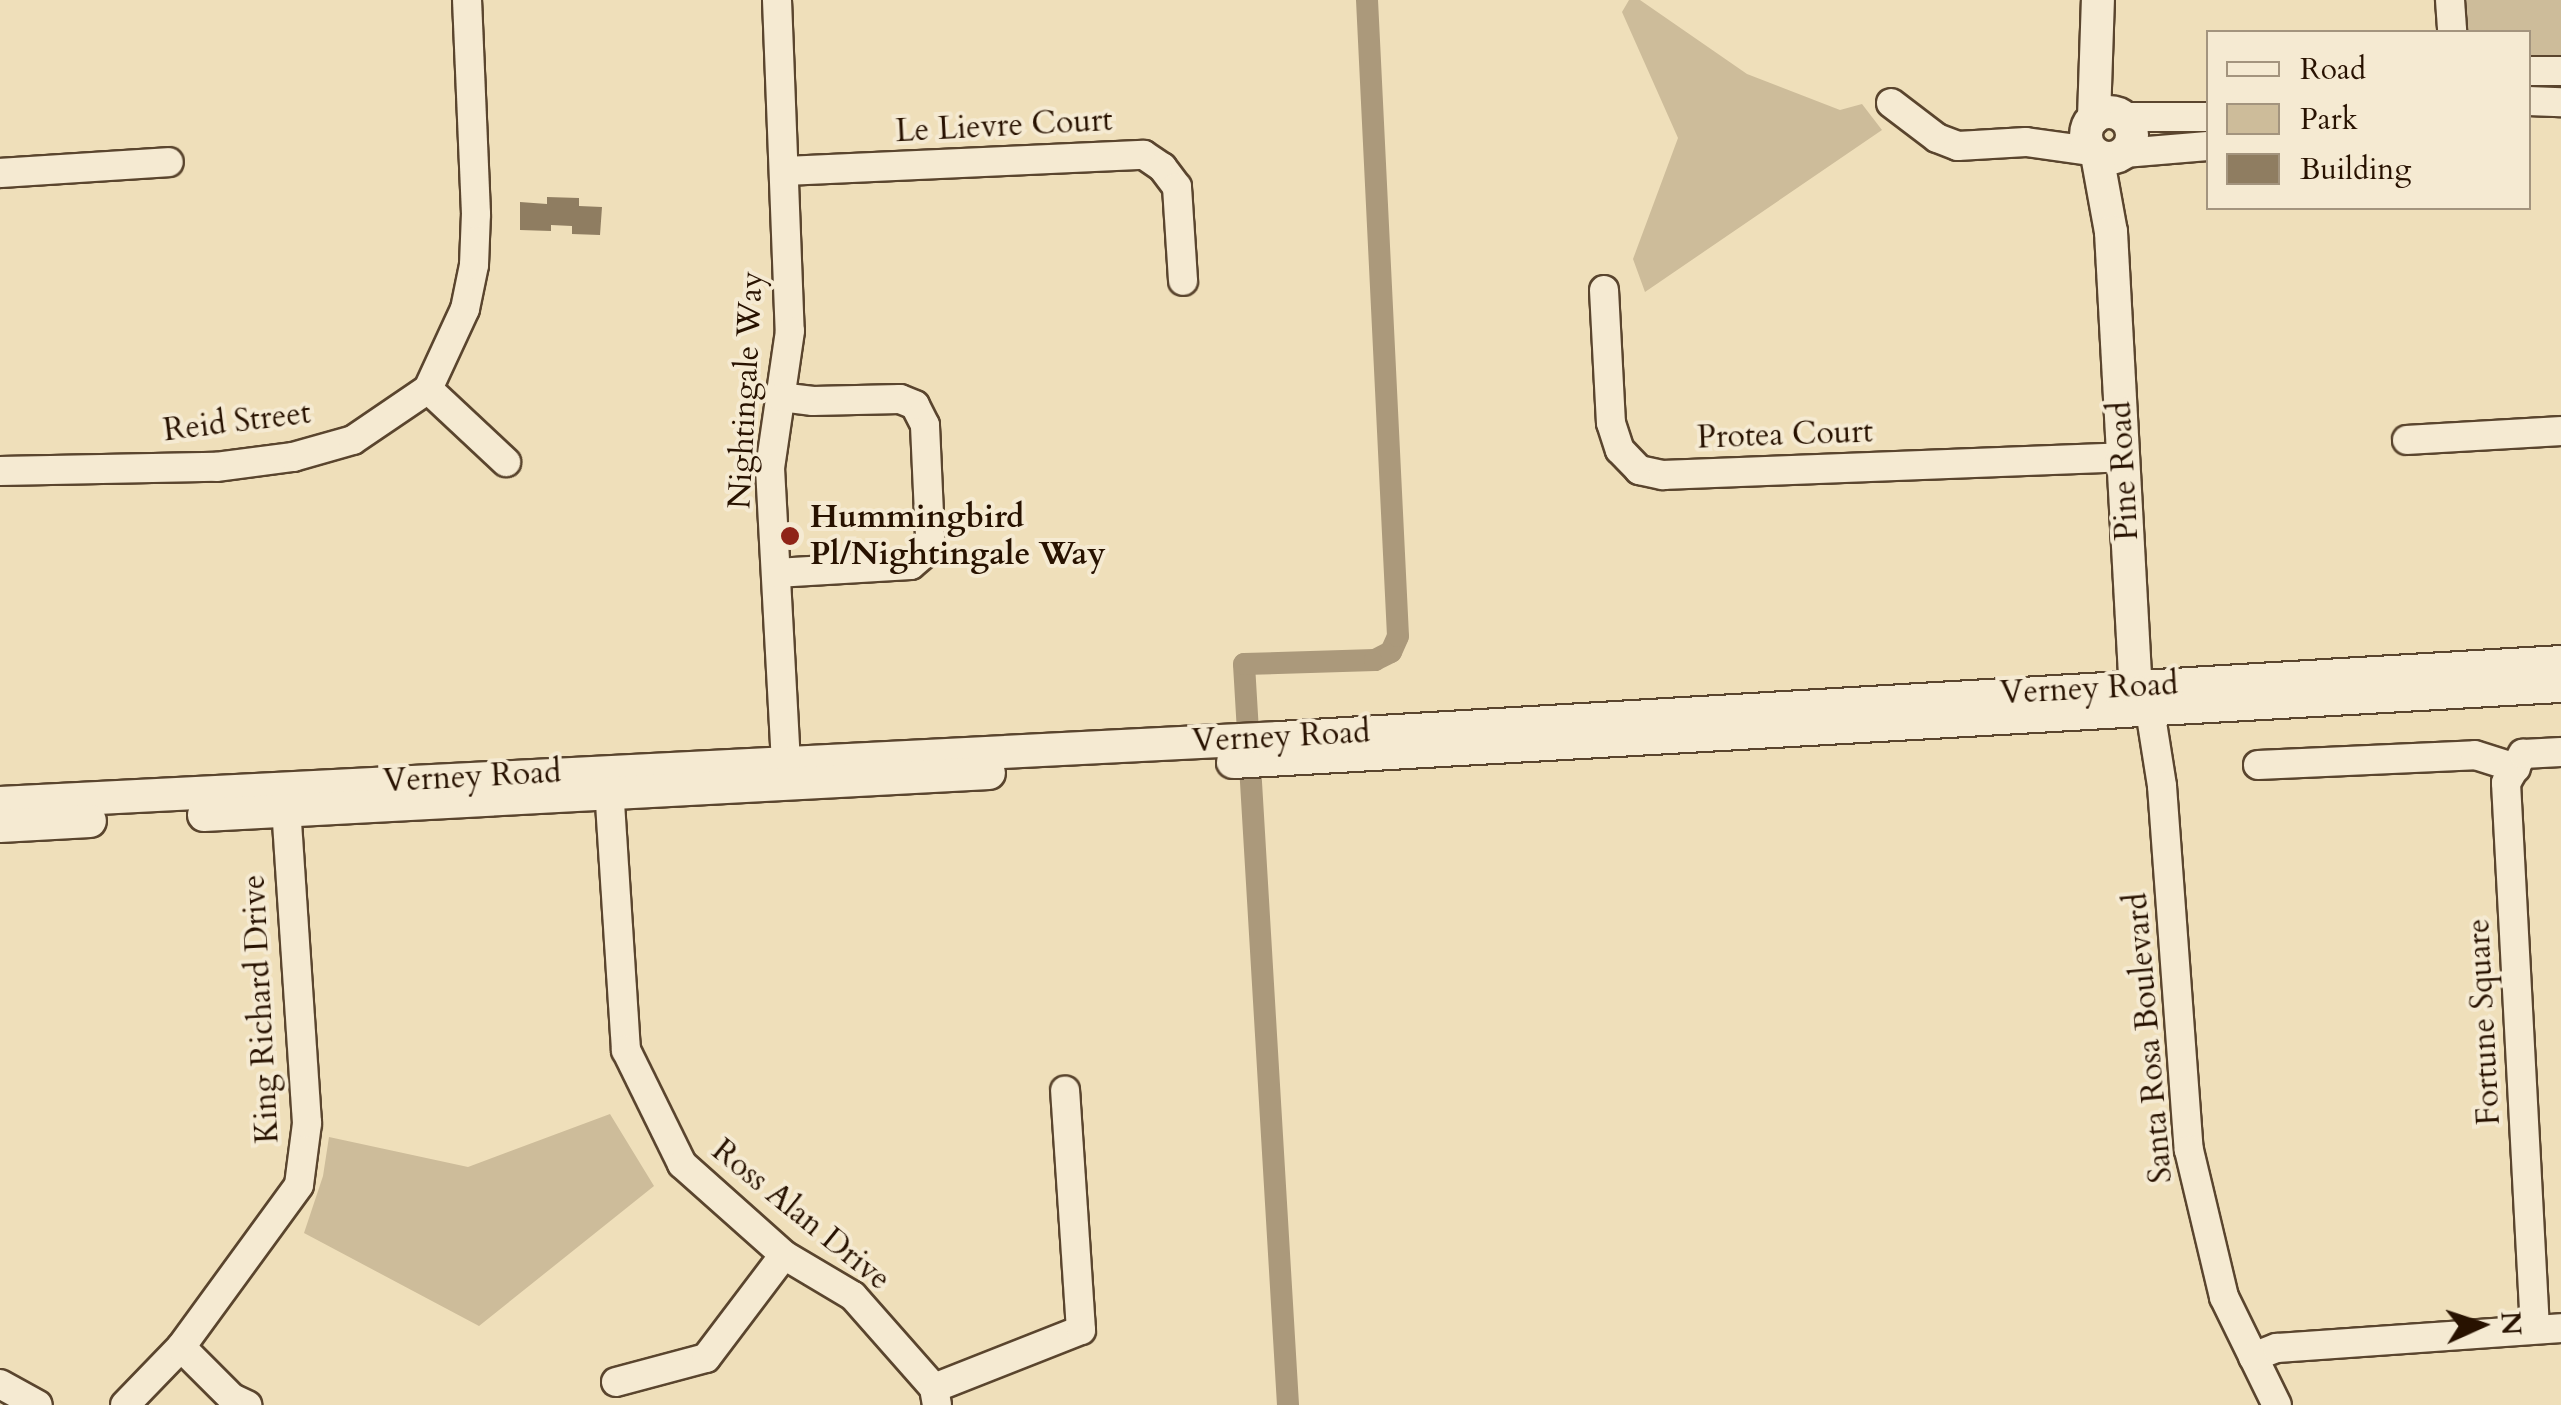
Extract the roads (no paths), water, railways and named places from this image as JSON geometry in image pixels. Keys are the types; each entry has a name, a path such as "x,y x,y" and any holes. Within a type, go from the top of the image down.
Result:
{"street":[{"path":"467,0 476,214 474,265 465,308 428,389 506,462"},
{"name":"Nightingale Way","path":"777,0 790,331 770,468 787,772"},
{"path":"2450,0 2452,30"},
{"name":"Pine Road","path":"2098,6 2114,94 2108,136 2112,232 2141,702"},
{"path":"2531,71 2561,71"},
{"path":"2531,101 2561,102"},
{"path":"1891,103 1937,138 1958,146 2108,136 2206,117"},
{"path":"2108,136 2206,146"},
{"name":"Le Lievre Court","path":"786,171 1144,155 1162,167 1176,187 1184,282"},
{"path":"0,173 169,162"},
{"name":"Protea Court","path":"1604,290 1610,424 1620,450 1639,470 1663,474 2123,457"},
{"name":"Reid Street","path":"0,471 216,467 293,457 354,440 428,389"},
{"path":"776,573 911,566 926,552 930,536 925,425 915,405 900,398 814,401 781,397"},
{"path":"2406,440 2561,431"},
{"name":"Verney Road","path":"2141,702 2561,662"},
{"name":"Verney Road","path":"0,803 285,799 2141,702 2561,686"},
{"name":"Santa Rosa Boulevard","path":"2141,702 2162,786 2188,1150 2224,1297 2277,1405"},
{"path":"2258,765 2475,755 2516,768 2523,754 2561,752"},
{"name":"Fortune Square","path":"2516,768 2506,783 2548,1329"},
{"name":"Ross Alan Drive","path":"608,782 626,1050 682,1164 784,1255 852,1296 936,1396"},
{"name":"Verney Road","path":"0,826 285,799"},
{"name":"King Richard Drive","path":"125,1405 181,1347 300,1185 307,1123 285,799"},
{"path":"936,1396 1081,1330 1065,1090"},
{"path":"616,1382 706,1358 784,1255"},
{"path":"2253,1357 2277,1348 2548,1329"},
{"path":"181,1347 232,1398 246,1405"},
{"path":"0,1384 38,1405"}],"waterway":[{"path":"1288,1405 1244,664 1375,660 1391,652 1398,636 1367,0"}],"place":[{"name":"Hummingbird Pl/Nightingale Way","path":"790,536"}]}
